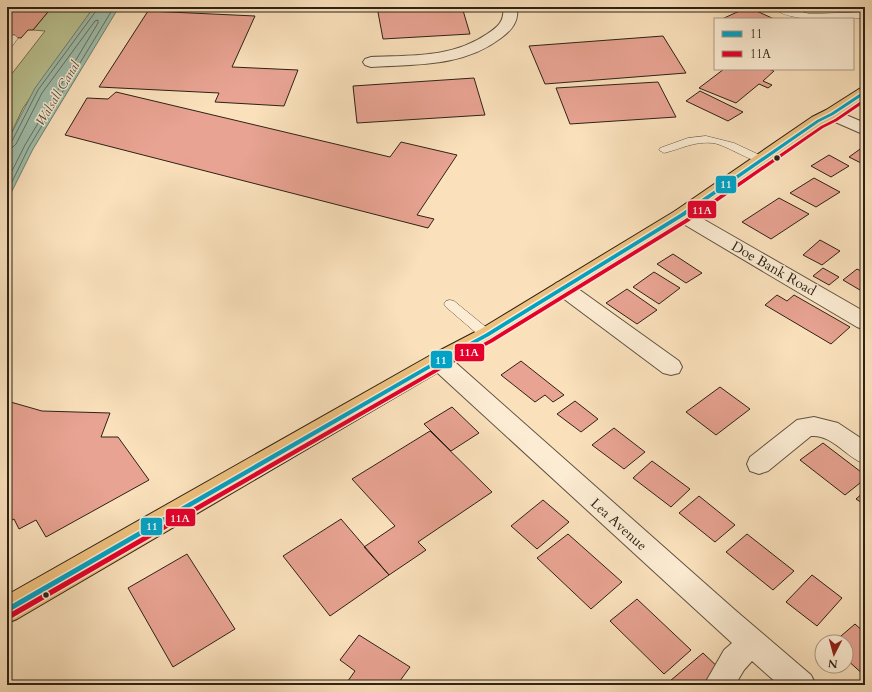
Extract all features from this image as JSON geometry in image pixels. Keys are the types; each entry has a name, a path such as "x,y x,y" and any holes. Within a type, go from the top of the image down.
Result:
{"main road":[{"path":"7,610 439,361 487,335 682,215 818,121 832,114 865,92"}],"street":[{"path":"371,62 448,57 464,53 486,42 505,28 510,22 512,14 510,7"},
{"path":"832,114 865,130"},
{"name":"Doe Bank Road","path":"682,215 865,322"},
{"path":"563,288 671,367"},
{"name":"Lea Avenue","path":"439,361 801,685"},
{"path":"760,464 805,426 814,425 832,430 865,454"},
{"path":"719,685 734,660 752,642"}],"lane":[{"path":"776,7 800,16 814,18"},
{"path":"832,18 865,15"},
{"path":"7,47 14,38"},
{"path":"664,150 698,139 715,140 732,145 762,160"},
{"path":"450,304 487,335"}],"green space":[{"path":"52,7 94,7 23,108 7,142 7,80 45,31 33,30"}],"water":[{"name":"Walsall Canal","path":"94,7 119,7 33,149 7,201 7,142 35,88"}],"building":[{"path":"7,7 52,7 33,30 28,30 21,38 7,37"},
{"path":"377,7 462,7 470,34 383,39"},
{"path":"748,7 772,18 724,18"},
{"path":"148,11 255,16 232,67 298,70 284,106 215,102 219,93 99,87"},
{"path":"663,36 686,73 545,84 529,46"},
{"path":"723,70 774,71 763,81 772,85 768,88 759,84 736,103 699,88"},
{"path":"474,78 485,115 357,123 353,86"},
{"path":"658,82 676,117 570,124 556,88"},
{"path":"700,91 743,112 728,121 686,101"},
{"path":"116,92 390,157 401,142 457,155 417,215 434,219 428,228 65,135 87,98 108,99"},
{"path":"863,147 865,148 865,165 849,157"},
{"path":"829,155 849,166 831,177 811,166"},
{"path":"814,178 840,192 816,207 790,193"},
{"path":"779,198 809,214 771,239 742,222"},
{"path":"820,240 840,251 822,265 803,255"},
{"path":"673,254 702,273 686,283 657,264"},
{"path":"823,268 839,277 829,285 813,276"},
{"path":"857,269 865,273 865,293 843,280"},
{"path":"654,272 680,288 659,304 633,287"},
{"path":"627,289 657,310 637,324 606,303"},
{"path":"777,295 787,301 794,295 850,327 831,344 765,305"},
{"path":"521,361 564,395 553,402 545,395 535,402 501,375"},
{"path":"720,387 750,409 716,435 686,412"},
{"path":"7,401 42,411 110,413 101,437 118,437 149,480 46,537 36,520 19,529 14,519 7,523"},
{"path":"575,401 598,419 581,432 557,414"},
{"path":"452,407 479,433 451,451 424,424"},
{"path":"614,428 645,452 624,469 592,445"},
{"path":"430,431 492,492 418,542 426,550 389,575 364,547 395,526 352,479"},
{"path":"823,443 865,475 865,479 845,495 800,460"},
{"path":"652,461 690,489 671,507 633,478"},
{"path":"865,491 865,505 856,499"},
{"path":"699,496 735,525 715,542 679,513"},
{"path":"543,500 569,522 537,549 511,526"},
{"path":"341,519 389,575 330,616 283,556"},
{"path":"568,534 622,582 591,609 537,558"},
{"path":"747,534 794,571 773,590 726,552"},
{"path":"187,554 235,629 173,667 128,588"},
{"path":"812,575 842,598 817,626 786,602"},
{"path":"637,599 691,650 664,674 610,621"},
{"path":"855,624 865,633 865,676 854,666 854,634 843,634"},
{"path":"359,635 410,667 397,685 345,685 355,671 340,660"},
{"path":"703,653 721,670 705,685 674,685 670,681"}],"transit line":[{"name":"11","path":"7,610 439,361 487,335 682,215 818,121 832,114 865,92"},
{"name":"11A","path":"10,616 442,367 491,341 686,221 822,127 836,120 865,100"}]}
